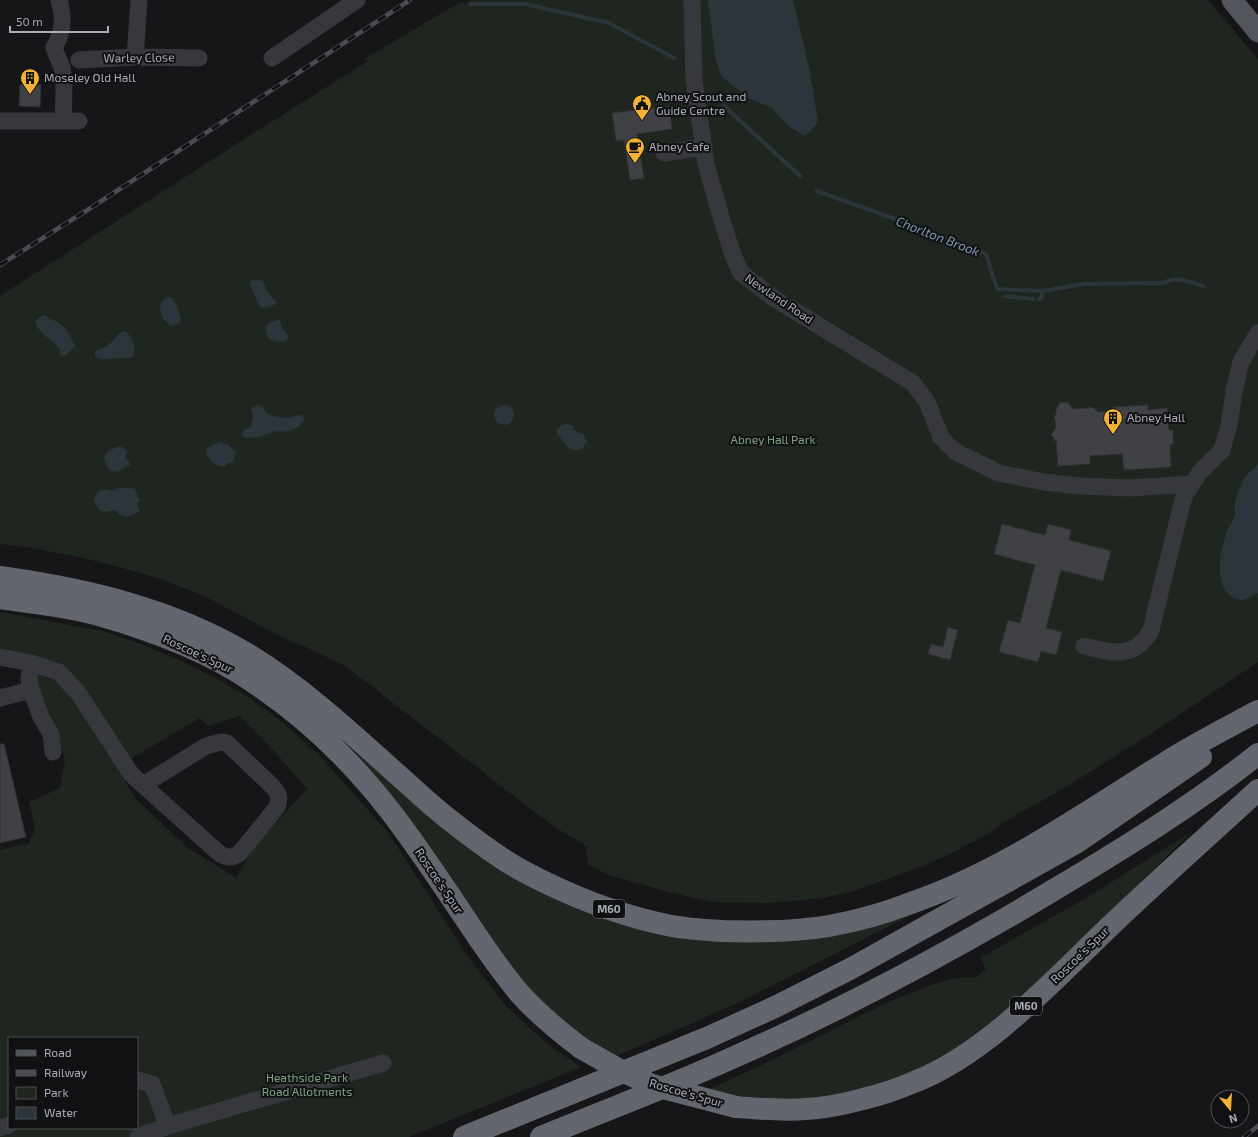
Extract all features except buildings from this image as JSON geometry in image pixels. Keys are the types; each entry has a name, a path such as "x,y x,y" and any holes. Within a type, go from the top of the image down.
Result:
{"highway":[{"name":"Roscoe's Spur","path":"0,577 52,584 110,598 166,615 205,631 248,654 292,684 336,719 443,816 510,864 548,884 592,904 668,926 752,932 826,927 877,914 940,892 973,878 1058,831 1168,761 1258,711"},
{"name":"Roscoe's Spur","path":"0,598 56,606 93,614 132,625 186,646 252,680 306,721 359,774 407,834 486,950 521,995 551,1025 581,1048 618,1070 652,1085 736,1107 763,1109 808,1109 851,1102 878,1095 916,1082 952,1063 980,1044 1011,1019 1133,904 1258,790"},
{"path":"464,1137 709,1037 775,1007 850,970 1076,843 1183,770 1258,716"},
{"path":"541,1137 722,1063 831,1012 917,968 1000,923 1083,873 1170,818 1258,754"}],"main road":[{"path":"1232,0 1258,32"}],"street":[{"path":"0,121 71,121 61,67 54,47 60,38 62,26 62,12 59,0"},
{"path":"135,57 139,0"},
{"name":"Newland Road","path":"692,0 694,80 706,164 733,255 741,274 775,299 913,383 927,402 941,437 956,452 999,473 1044,482 1081,486 1129,488 1192,484"},
{"path":"272,58 354,1"},
{"name":"Warley Close","path":"79,60 135,57 199,58"},
{"path":"664,153 704,147"},
{"path":"1084,646 1110,653 1132,649 1140,646 1151,630 1182,502 1186,493 1200,472 1222,450 1229,425 1234,391 1241,362 1258,333"},
{"path":"0,657 31,663 60,672 79,694 131,774 143,785 220,854 227,857 233,857 239,854 277,806 280,800 279,794 272,786 227,743 221,742 206,746 143,785"},
{"path":"31,663 29,678 41,717 51,734 53,752"},
{"path":"0,698 32,690"},
{"path":"138,1137 168,1126 383,1063"},
{"path":"138,1080 152,1084 168,1126"}],"green space":[{"name":"Abney Hall Park","path":"471,0 1208,0 1258,59 1258,662 1146,737 1056,793 1014,816 984,836 923,866 854,891 823,898 767,903 713,902 668,892 609,875 588,865 586,852 588,847 553,826 345,666 306,647 285,639 206,597 161,579 78,557 26,547 0,544 0,296 368,61 366,58 462,1 465,4"},
{"name":"Heathside Park Road Allotments","path":"0,612 103,631 141,644 181,661 217,679 250,698 286,725 321,757 388,832 468,957 506,1006 545,1042 581,1067 409,1137 0,1137 0,850 29,843 35,829 29,802 60,788 65,760 55,725 36,692 36,671 62,680 136,799 188,848 236,878 255,845 307,789 275,752 240,716 208,726 200,718 129,760 58,667 0,651"},
{"path":"360,752 458,837 701,938 929,906 738,1003 614,1057 586,1040 533,994 354,758"},
{"path":"1193,831 1003,1015 966,1043 938,1061 868,1090 803,1101 726,1095 705,1091 915,991 959,978 975,978 986,969 980,958 1086,898"}],"water":[{"path":"708,0 793,0 809,68 818,122 805,136 788,126 772,108 750,99 722,77 716,61"},
{"path":"254,279 262,281 276,303 272,306 261,308 250,285 250,282"},
{"path":"168,297 172,298 181,317 180,323 172,326 168,324 162,316 160,307 161,303"},
{"path":"44,315 59,323 66,329 74,344 75,347 64,356 60,355 59,348 37,327 36,322 38,318"},
{"path":"279,319 283,329 288,335 287,340 281,342 271,340 266,334 267,325"},
{"path":"124,331 130,335 133,341 134,355 130,358 112,359 95,357 95,352 113,341 118,334"},
{"path":"257,405 261,406 268,414 273,416 288,418 303,414 304,420 298,427 289,431 277,431 259,437 245,438 242,435 242,432 251,426 253,418 251,408"},
{"path":"504,405 511,408 514,415 511,422 504,425 497,422 494,415 497,408"},
{"path":"565,424 572,425 575,431 583,434 587,442 582,449 571,449 559,436 557,429"},
{"path":"219,442 229,445 236,453 233,462 228,463 226,466 215,464 207,455 207,448"},
{"path":"120,446 127,451 125,458 130,462 130,465 117,472 110,471 105,462 105,455 110,450"},
{"path":"1258,464 1258,593 1246,599 1239,600 1232,597 1228,593 1221,580 1221,553 1225,536 1234,517 1236,497 1243,480 1246,475"},
{"path":"118,488 134,489 140,500 137,504 139,512 127,517 119,514 116,510 104,512 98,508 94,500 98,492 106,489 112,491"}],"waterway":[{"name":"Chorlton Brook","path":"470,4 525,4 609,23 674,58"},
{"name":"Chorlton Brook","path":"723,105 800,176"},
{"name":"Chorlton Brook","path":"817,191 912,225 986,254 997,289 1043,291 1084,284 1160,283 1174,279 1203,286"},
{"path":"1039,299 1041,299 1043,291"},
{"path":"1005,296 1033,299"}],"railway":[{"path":"0,265 89,209 410,0"},
{"path":"1244,1137 1258,1126"}],"place":[{"name":"Moseley Old Hall","path":"30,95"},
{"name":"Abney Scout and Guide Centre","path":"642,121"},
{"name":"Abney Cafe","path":"635,164"},
{"name":"Abney Hall","path":"1113,435"}]}
